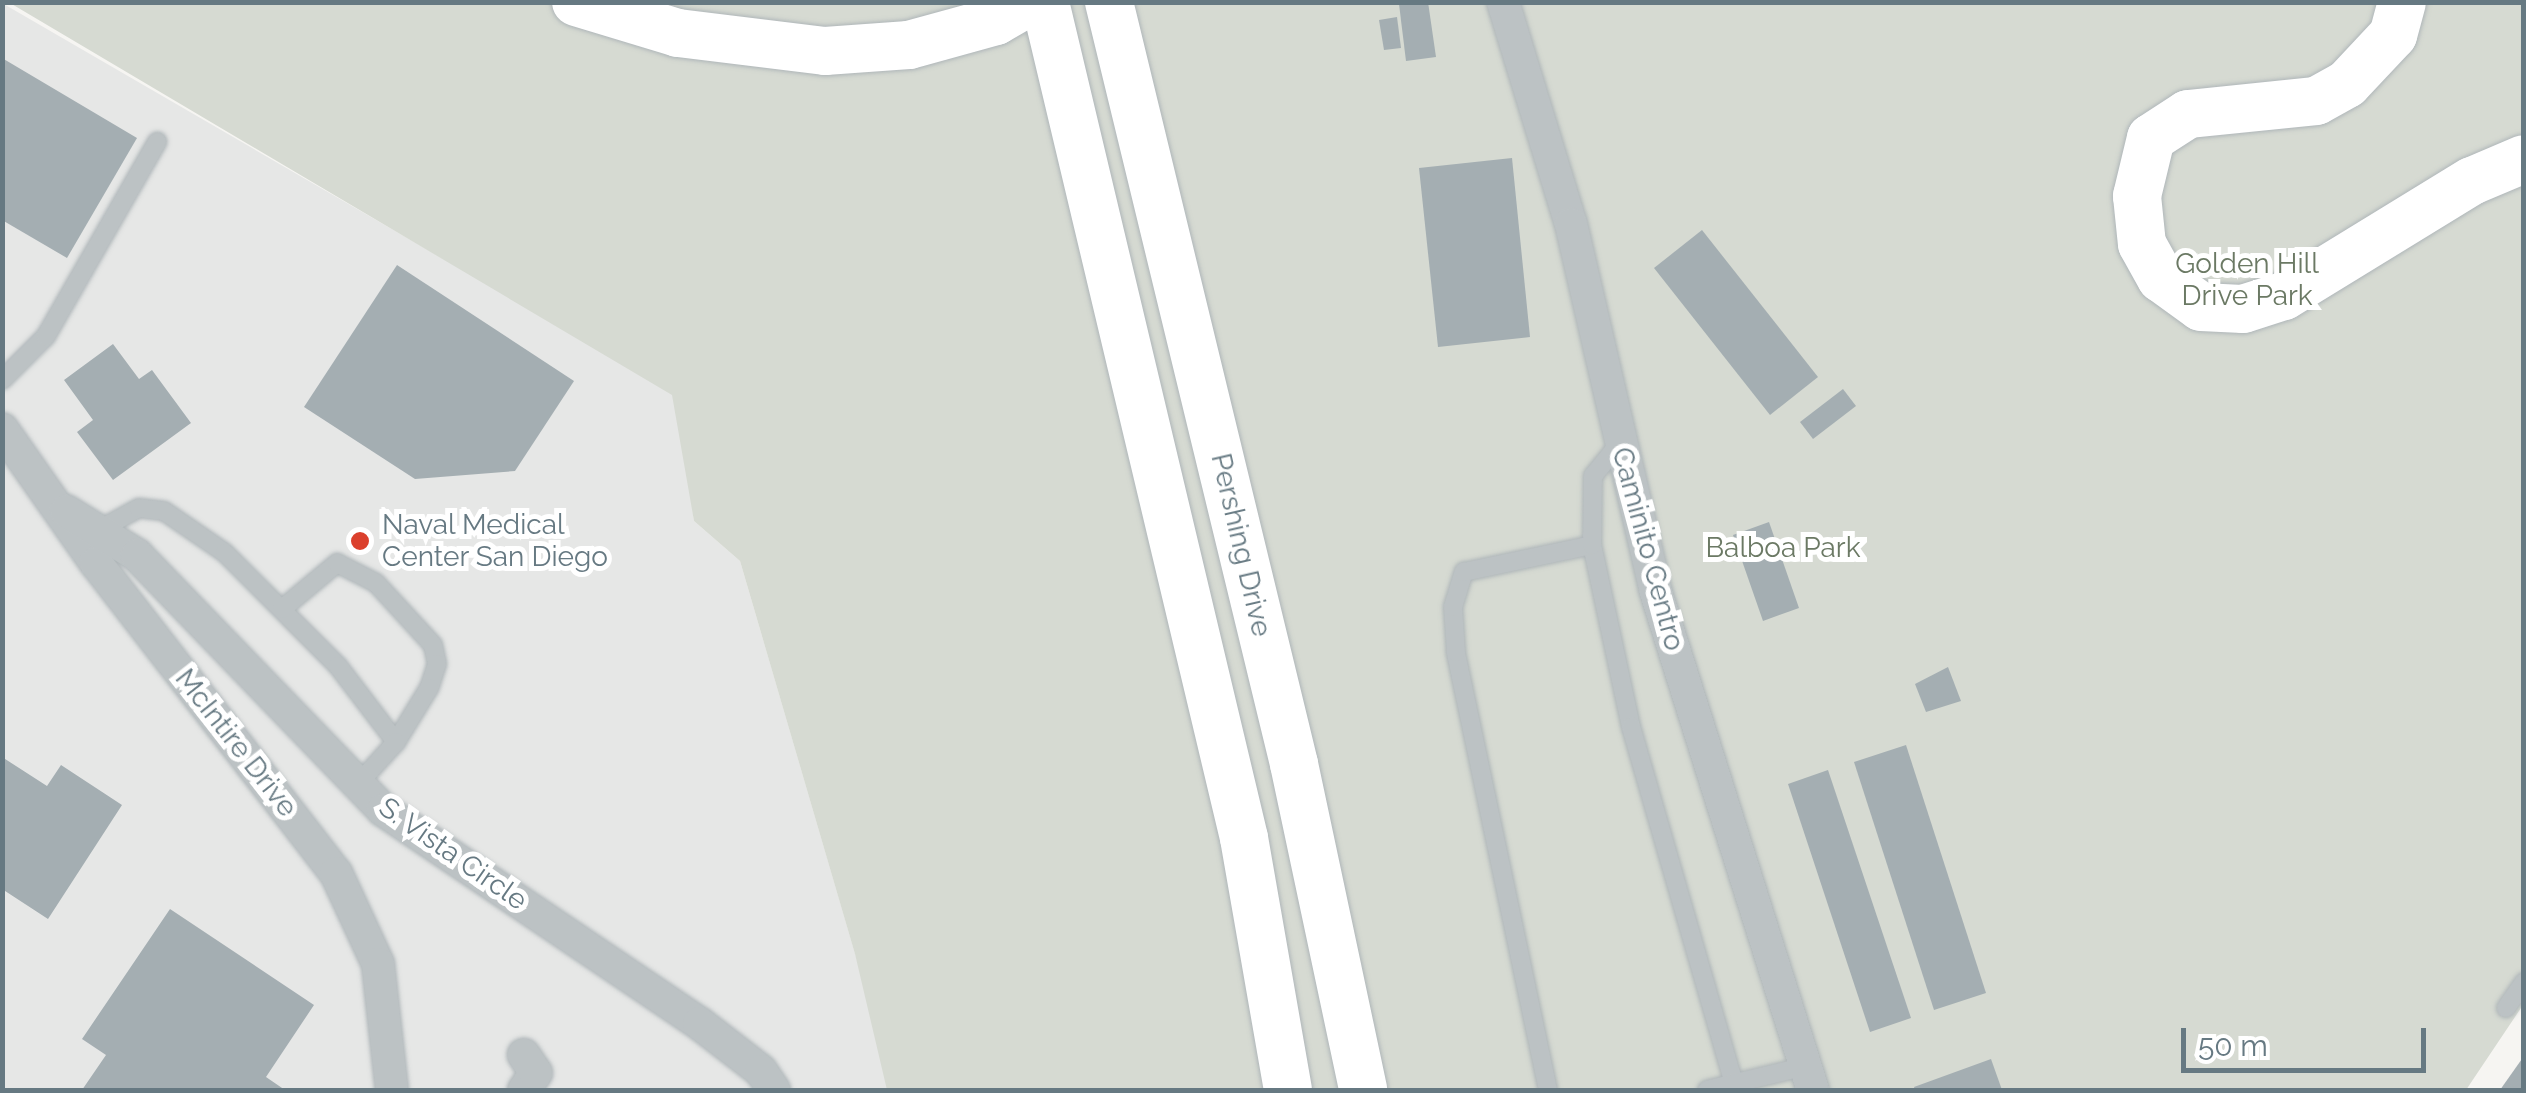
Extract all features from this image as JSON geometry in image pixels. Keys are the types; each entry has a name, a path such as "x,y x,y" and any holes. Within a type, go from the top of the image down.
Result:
{"main road":[{"path":"576,2 678,34 825,50 908,45 996,21 1029,2"},
{"path":"1045,2 1244,838 1288,1090"},
{"name":"Pershing Drive","path":"1109,2 1289,746 1363,1090"},
{"path":"2402,2 2393,35 2347,84 2316,101 2188,114 2152,138 2137,196 2142,244 2162,278 2202,307 2243,309 2284,296 2472,181 2524,159"}],"street":[{"name":"Caminito Centro","path":"1503,2 1571,224 1655,589 1809,1078"},
{"name":"McIntire Drive","path":"2,429 66,511 96,563 336,873 378,964 392,1090"},
{"name":"S. Vista Circle","path":"66,511 137,556 383,810 700,1023 762,1071 774,1090"},
{"path":"524,1054 536,1073 524,1090"}],"lane":[{"path":"2,380 46,336 157,142"},
{"path":"1619,444 1593,476 1592,545 1631,727 1734,1084"},
{"path":"97,530 139,508 164,511 225,552 338,666 396,742"},
{"path":"1548,1090 1456,652 1453,607 1464,572 1592,545"},
{"path":"282,609 338,563 376,583 432,646 437,664 428,688 396,742 359,783"},
{"path":"2506,1008 2524,982"},
{"path":"1708,1090 1809,1078"}],"shaded area":[{"name":"Naval Medical Center San Diego","path":"2,3 678,395 694,521 740,561 895,1090 3,1090"}],"green space":[{"name":"Balboa Park","path":"10,3 2523,3 2523,1005 2466,1090 887,1090 855,954 740,561 694,521 672,395"}],"building":[{"path":"1428,2 1436,57 1406,61 1399,4"},
{"path":"1397,17 1401,48 1384,50 1379,20"},
{"path":"2,58 137,138 67,258 2,220"},
{"path":"1512,158 1530,337 1438,347 1419,168"},
{"path":"1702,230 1818,377 1770,415 1654,268"},
{"path":"397,265 574,381 515,471 415,479 304,407"},
{"path":"113,344 139,379 152,370 191,423 113,480 77,432 93,420 64,380"},
{"path":"1843,389 1856,406 1813,439 1800,422"},
{"path":"1769,522 1799,608 1763,621 1733,535"},
{"path":"1948,667 1961,701 1926,712 1915,684"},
{"path":"1906,745 1986,993 1934,1010 1854,762"},
{"path":"2,757 47,786 61,765 122,805 48,919 2,889"},
{"path":"1828,770 1911,1018 1870,1032 1788,784"},
{"path":"170,909 314,1005 266,1077 285,1090 82,1090 106,1055 82,1039"},
{"path":"2524,1056 2524,1090 2500,1090"},
{"path":"1991,1059 2002,1090 1915,1090 1914,1087"}],"place":[{"name":"Naval Medical Center San Diego","path":"360,541"}],"park label":[{"name":"Golden Hill Drive Park","path":"2247,280"}]}
